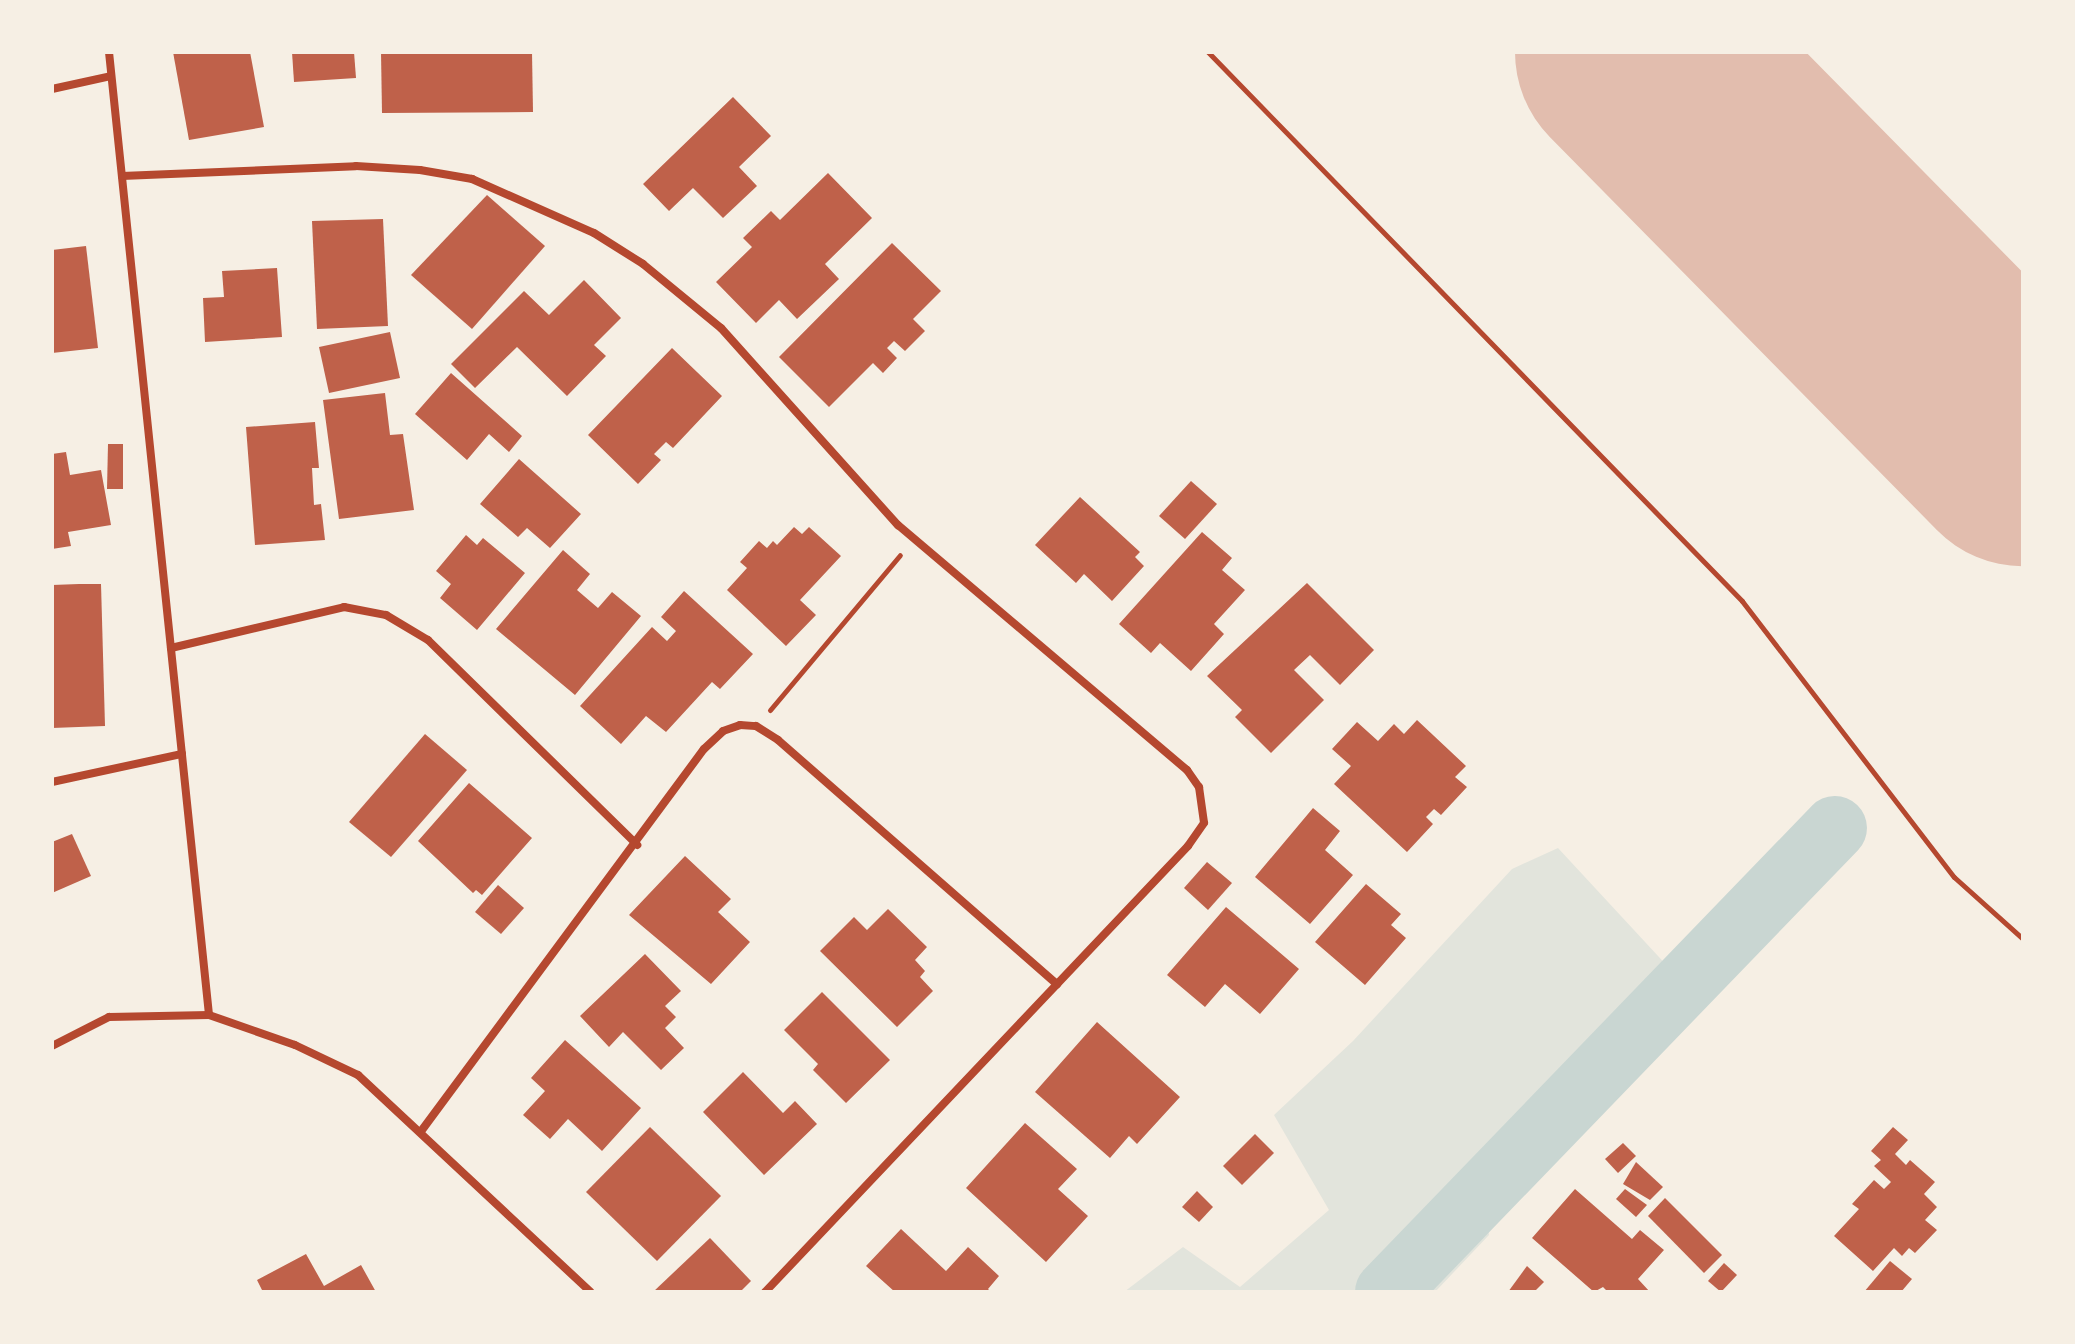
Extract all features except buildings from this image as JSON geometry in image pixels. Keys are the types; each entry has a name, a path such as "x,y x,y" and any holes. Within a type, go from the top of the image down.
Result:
{"street":[{"path":"109,52 209,1015"},
{"path":"52,89 111,76"},
{"path":"122,176 356,166 420,170 472,179 529,200 643,264 688,299 914,539 1187,770 1205,802 1204,823 1188,846 765,1292"},
{"path":"171,648 344,607 386,615 428,640 637,845"},
{"path":"422,1130 637,845 704,749 723,731 756,726 1057,984"},
{"path":"52,782 182,754"},
{"path":"52,1046 109,1017 209,1015 295,1045 358,1075 422,1130 591,1292"}],"path":[{"path":"1208,52 1742,601 1954,877 2023,939"},
{"path":"756,726 914,539"}],"shaded area":[{"path":"1558,848 1671,970 1480,1168 1489,1235 1435,1292 1124,1292 1183,1247 1240,1287 1329,1210 1274,1115 1353,1041 1512,869"}],"waterway":[{"path":"1387,1292 1835,828"}],"runway":[{"path":"1636,52 2023,445"}]}
